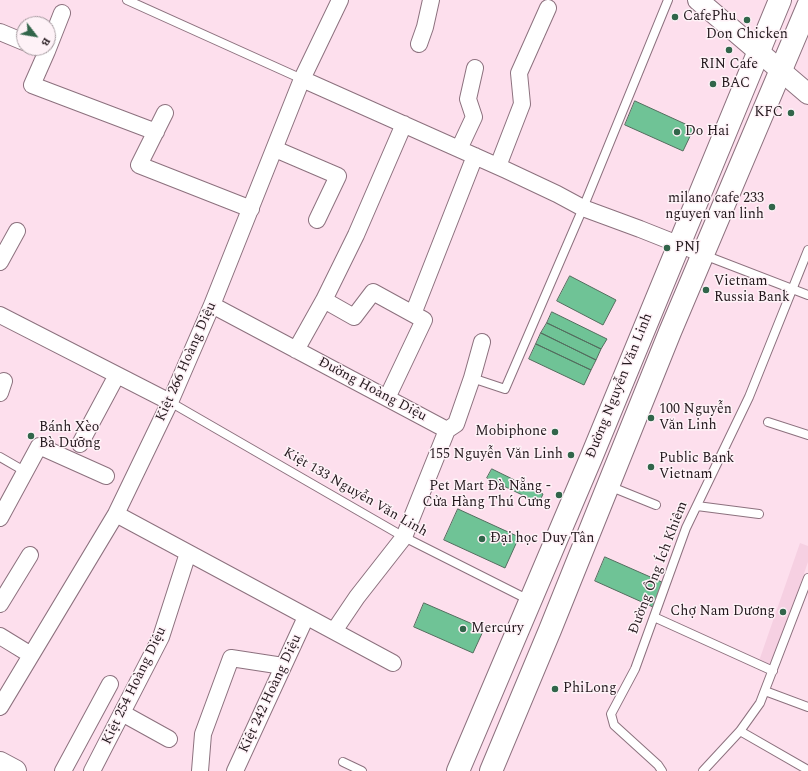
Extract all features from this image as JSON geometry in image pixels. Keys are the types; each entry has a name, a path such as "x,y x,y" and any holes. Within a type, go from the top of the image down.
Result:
{"main road":[{"name":"Đường Nguyễn Văn Linh","path":"458,771 591,458 780,0"},
{"name":"Đường Nguyễn Văn Linh","path":"491,771 703,254 808,6"},
{"path":"526,609 550,630"},
{"path":"0,763 14,771"}],"street":[{"name":"Kiệt 266 Hoàng Diệu","path":"0,707 116,514 170,402 212,305 302,80 340,0"},
{"path":"419,44 425,27 431,0"},
{"path":"698,0 808,94"},
{"path":"498,166 522,104 519,73 548,8"},
{"path":"56,25 62,13"},
{"path":"0,32 16,39"},
{"path":"42,56 32,85 156,132"},
{"path":"459,149 474,117 468,99 475,68"},
{"path":"302,80 498,166 583,208 703,254"},
{"path":"165,113 139,165 251,209"},
{"path":"296,350 324,300 356,235 404,124"},
{"path":"275,149 338,176 317,220"},
{"path":"413,314 475,156"},
{"path":"0,262 17,231"},
{"path":"324,300 354,317 373,292 424,320 387,398"},
{"name":"Đường Hoàng Diệu","path":"212,305 447,430"},
{"path":"0,315 170,402"},
{"path":"334,631 357,597 404,537 447,430 456,424 472,378 482,342"},
{"path":"80,444 117,375"},
{"path":"0,518 39,446 106,476"},
{"path":"116,514 393,663"},
{"name":"Kiệt 254 Hoàng Diệu","path":"92,771 161,637 188,553"},
{"path":"1,599 30,555"},
{"name":"Kiệt 242 Hoàng Diệu","path":"235,771 306,616"},
{"path":"0,636 31,655"},
{"path":"200,771 203,734 231,658 283,666"},
{"path":"63,771 110,684"},
{"path":"122,713 169,739"}],"lane":[{"path":"127,0 302,80"},
{"path":"472,378 505,389 583,208 668,0"},
{"name":"Đường Ông Ích Khiêm","path":"662,771 658,764 614,725 611,714 635,669 686,528 749,398 808,250"},
{"path":"703,254 808,296"},
{"name":"Kiệt 133 Nguyễn Văn Linh","path":"170,402 526,609"},
{"path":"768,422 808,435"},
{"path":"0,457 26,472"},
{"path":"608,486 656,505"},
{"path":"697,506 759,514"},
{"path":"703,771 740,730 760,703 808,578"},
{"path":"654,617 773,671"},
{"path":"765,691 808,707"},
{"path":"740,730 808,770"},
{"path":"342,762 362,771"}],"shaded area":[{"name":"Chợ Nam Dương","path":"800,543 808,546 808,562 772,666 759,661"}],"building":[{"path":"635,101 694,128 683,151 625,125"},
{"path":"570,276 616,300 603,325 557,301"},
{"path":"552,312 607,339 601,349 547,323"},
{"path":"547,323 601,349 596,360 541,333"},
{"path":"541,333 596,360 591,370 536,344"},
{"path":"536,344 591,370 584,385 529,359"},
{"path":"492,469 543,494 539,503 487,478"},
{"name":"Đại học Duy Tân","path":"458,509 519,537 505,568 444,540"},
{"path":"605,557 664,583 653,607 595,581"},
{"path":"424,603 484,629 473,653 414,627"}],"place":[{"name":"CafePhu","path":"675,17"},
{"name":"Don Chicken","path":"747,20"},
{"name":"RIN Cafe","path":"729,50"},
{"name":"BAC","path":"713,84"},
{"name":"KFC","path":"791,113"},
{"name":"Do Hai","path":"677,132"},
{"name":"milano cafe 233 nguyen van linh","path":"772,207"},
{"name":"PNJ","path":"667,248"},
{"name":"Vietnam Russia Bank","path":"706,290"},
{"name":"100 Nguyễn Văn Linh","path":"651,418"},
{"name":"Mobiphone","path":"555,432"},
{"name":"Bánh Xèo Bà Dưỡng","path":"31,436"},
{"name":"155 Nguyễn Văn Linh","path":"571,455"},
{"name":"Public Bank Vietnam","path":"651,467"},
{"name":"Pet Mart Đà Nẵng - Cửa Hàng Thú Cưng","path":"559,495"},
{"name":"Đại học Duy Tân","path":"482,539"},
{"name":"Chợ Nam Dương","path":"783,612"},
{"name":"Mercury","path":"463,629"},
{"name":"PhiLong","path":"555,689"}]}
